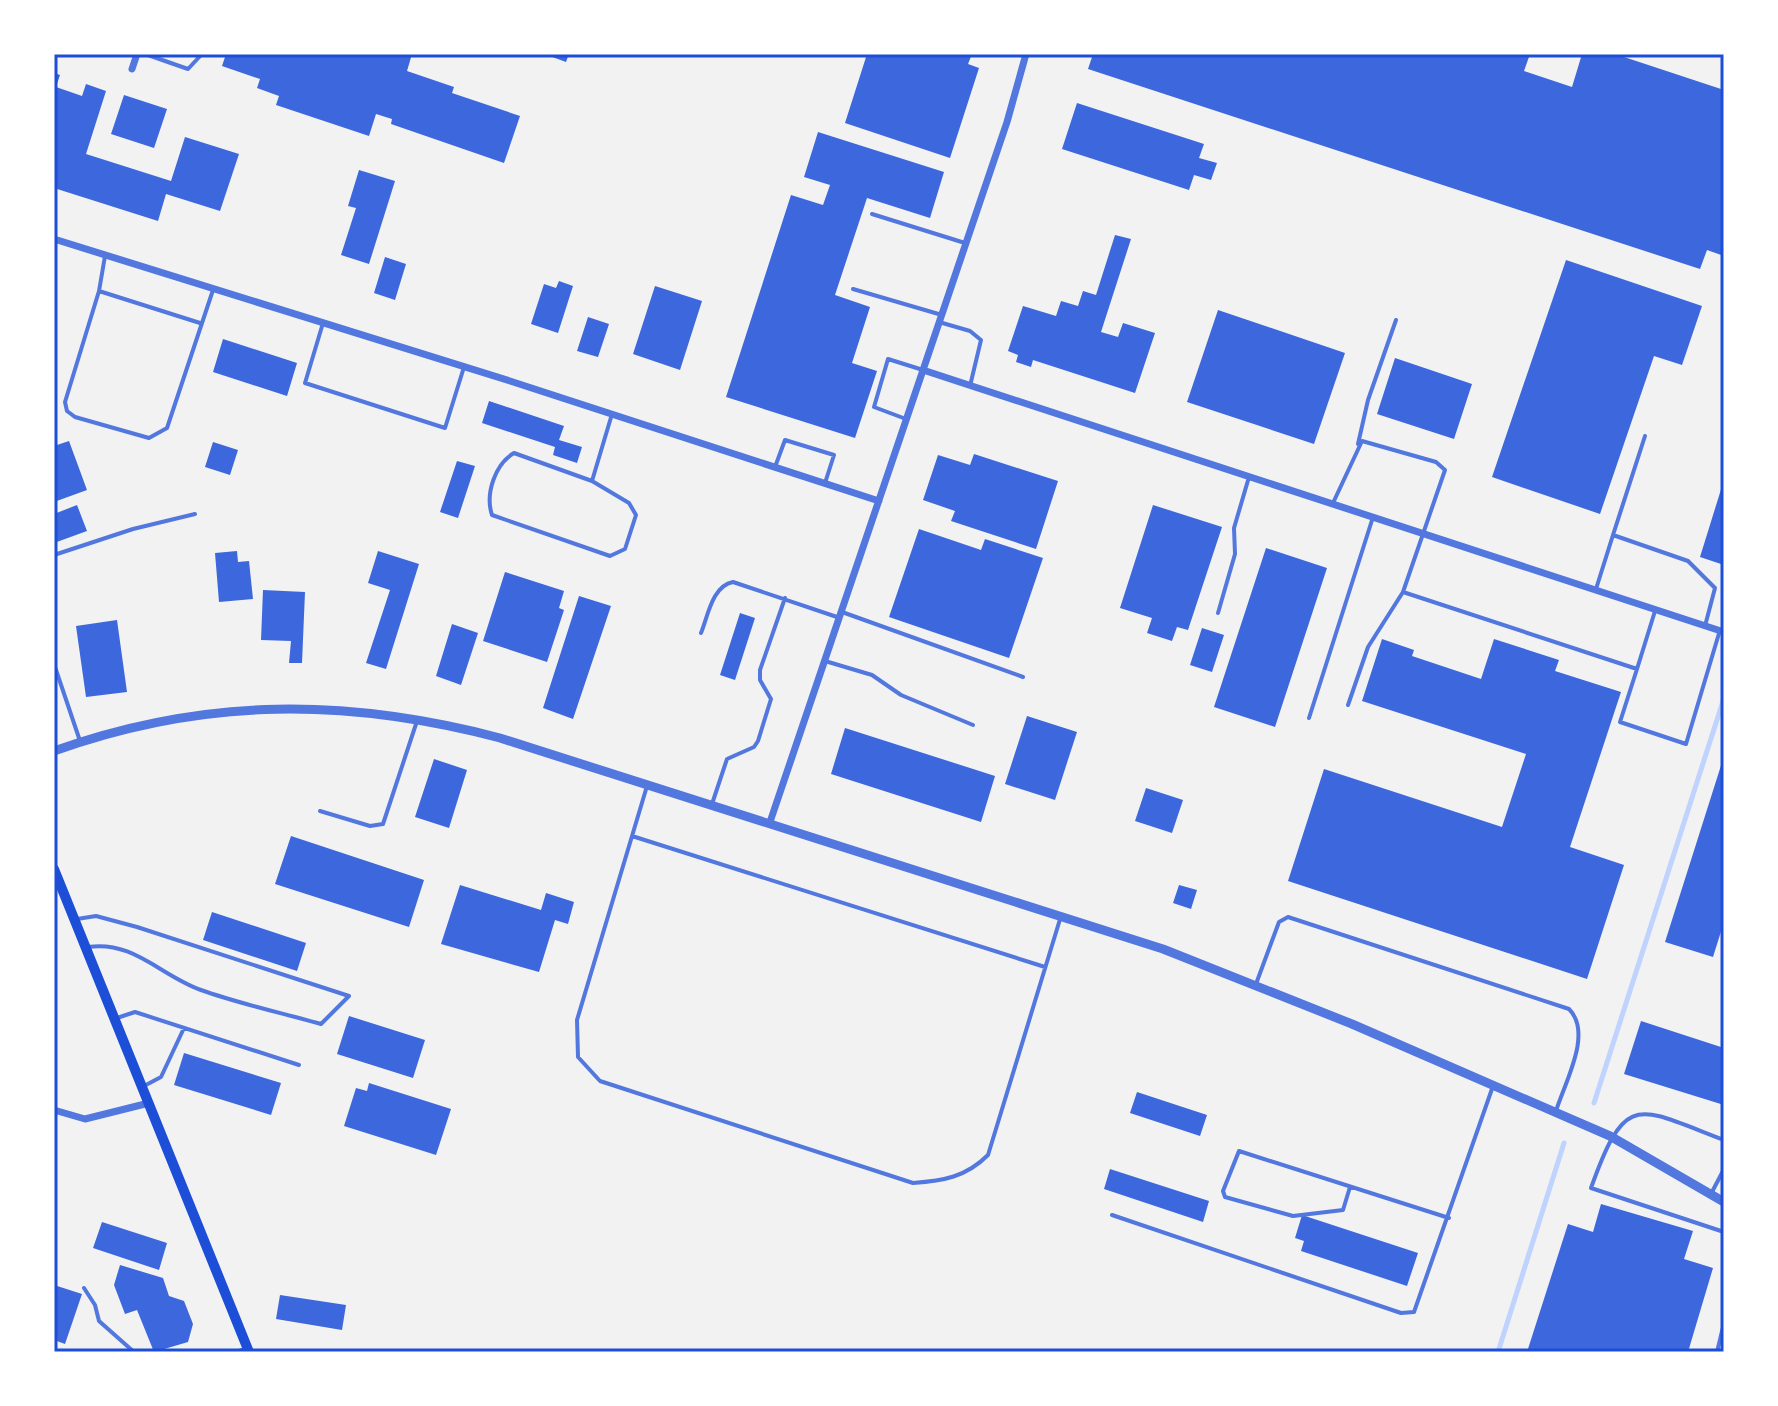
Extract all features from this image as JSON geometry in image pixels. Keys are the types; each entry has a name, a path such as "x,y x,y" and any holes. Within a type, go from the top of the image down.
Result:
{"main road":[{"path":"54,869 248,1350"}],"street":[{"path":"132,69 137,54"},
{"path":"770,822 941,319 1026,54"},
{"path":"54,239 464,366 879,501"},
{"path":"923,370 1722,631"},
{"path":"54,751 80,741 168,719 300,707 417,719 500,738 1061,916 1256,984 1610,1136 1724,1202"},
{"path":"54,1110 85,1119 149,1103"}],"lane":[{"path":"145,54 188,69 202,54"},
{"path":"872,214 965,243"},
{"path":"106,253 99,291 65,402 67,411 75,417 137,436 157,436 167,428 213,287"},
{"path":"853,289 941,319 970,331 981,340 970,386"},
{"path":"99,291 200,323"},
{"path":"1332,504 1357,446 1368,400 1396,320"},
{"path":"323,323 305,383 445,428 464,366"},
{"path":"906,419 874,407 888,359 923,370"},
{"path":"592,481 612,414"},
{"path":"1596,589 1645,436"},
{"path":"775,467 785,440 834,455 824,484"},
{"path":"1348,705 1368,647 1403,592 1445,470 1444,465 1367,441 1357,446"},
{"path":"514,453 592,481 629,503 636,515 625,549 610,556 492,515 487,501 502,460 514,453"},
{"path":"1218,613 1235,554 1234,528 1249,477"},
{"path":"54,555 133,529 195,514"},
{"path":"1309,718 1373,517"},
{"path":"1613,535 1688,561 1715,588 1705,626"},
{"path":"701,633 717,592 727,583 745,584 1023,677"},
{"path":"1403,592 1637,669"},
{"path":"712,804 727,759 754,747 758,741 771,699 760,680 760,670 785,598"},
{"path":"1656,609 1620,722 1686,744 1722,631"},
{"path":"825,661 872,675 901,695 973,725"},
{"path":"54,664 80,741"},
{"path":"320,811 370,826 383,824 417,719"},
{"path":"648,784 577,1020 578,1057 600,1081 913,1183 939,1181 971,1171 988,1155 1061,916"},
{"path":"632,836 1045,967"},
{"path":"74,920 96,916 137,927 349,996 321,1024 198,989 145,958 107,944 86,947"},
{"path":"1256,984 1279,922 1288,917 1569,1009 1576,1016 1581,1032 1555,1113"},
{"path":"115,1019 135,1012 299,1065"},
{"path":"142,1087 161,1077 184,1028"},
{"path":"1112,1215 1401,1313 1414,1312 1420,1303 1493,1086"},
{"path":"1724,1140 1645,1112 1633,1114 1610,1136 1591,1188 1724,1232"},
{"path":"1350,1187 1343,1210 1293,1216 1225,1197 1223,1191 1239,1151 1449,1218"},
{"path":"1711,1193 1724,1169"},
{"path":"84,1288 95,1305 99,1321 134,1352"},
{"path":"1717,1352 1724,1323"},
{"path":"236,1352 248,1350"}],"building":[{"path":"226,54 412,54 407,71 454,87 452,93 520,116 504,163 391,124 392,119 376,114 369,136 276,105 279,96 257,88 260,79 222,66"},
{"path":"544,54 569,54 566,62"},
{"path":"867,54 972,54 968,64 979,68 950,158 845,123"},
{"path":"1093,54 1530,54 1524,71 1572,87 1582,54 1615,54 1724,90 1724,256 1707,250 1700,269 1088,69"},
{"path":"54,73 60,75 56,87 82,96 86,84 106,91 86,154 171,181 185,137 239,154 220,211 166,194 158,221 54,188"},
{"path":"124,95 167,109 154,148 111,134"},
{"path":"1077,103 1204,144 1199,158 1217,163 1211,180 1194,175 1189,190 1062,149"},
{"path":"818,132 944,172 930,218 867,198 835,295 870,307 852,363 877,371 855,438 726,397 791,195 823,205 830,185 804,177"},
{"path":"359,170 395,181 369,264 341,255 356,208 348,206"},
{"path":"1115,235 1131,239 1101,332 1118,337 1123,323 1155,333 1135,393 1033,360 1031,367 1016,362 1018,355 1008,351 1023,306 1056,316 1061,301 1078,306 1083,291 1096,295"},
{"path":"385,257 406,264 395,300 374,293"},
{"path":"1566,260 1702,306 1682,365 1654,356 1600,514 1492,477"},
{"path":"559,281 573,286 558,333 531,324 544,284 556,288"},
{"path":"655,286 702,301 680,370 633,354"},
{"path":"1218,310 1345,353 1314,444 1187,402"},
{"path":"588,317 609,324 598,357 577,351"},
{"path":"223,339 297,363 287,396 213,372"},
{"path":"1395,358 1472,384 1454,439 1377,414"},
{"path":"489,401 564,426 559,440 582,447 577,463 553,455 555,447 482,423"},
{"path":"69,441 87,490 54,502 54,446"},
{"path":"213,442 238,450 230,475 205,467"},
{"path":"974,454 1058,481 1036,549 951,521 955,511 923,500 938,455 970,465"},
{"path":"457,461 475,466 458,518 440,512"},
{"path":"1724,483 1724,565 1700,557"},
{"path":"77,505 87,531 54,543 54,514"},
{"path":"1153,505 1222,527 1188,630 1177,627 1172,641 1147,633 1152,618 1120,608"},
{"path":"919,529 981,550 985,539 1043,558 1009,658 889,617"},
{"path":"1266,548 1327,568 1275,727 1214,707"},
{"path":"237,551 238,562 249,561 253,599 219,602 215,553"},
{"path":"378,551 419,564 386,669 366,663 390,590 368,583"},
{"path":"505,572 564,591 559,608 564,610 547,662 483,641"},
{"path":"263,590 305,592 302,663 289,663 291,641 261,640"},
{"path":"579,596 611,606 573,719 543,708"},
{"path":"740,613 755,618 735,680 720,675"},
{"path":"117,620 127,692 86,697 76,626"},
{"path":"452,624 478,633 461,685 436,676"},
{"path":"1202,628 1224,635 1212,672 1190,665"},
{"path":"1382,639 1414,650 1412,656 1481,679 1494,639 1559,660 1555,671 1621,692 1570,847 1624,865 1587,979 1288,881 1324,769 1502,827 1526,754 1362,701"},
{"path":"1027,716 1077,732 1055,800 1005,784"},
{"path":"845,728 995,776 981,822 831,774"},
{"path":"1724,756 1724,922 1713,957 1665,942"},
{"path":"434,759 467,770 449,828 415,817"},
{"path":"1146,788 1183,800 1172,833 1135,821"},
{"path":"291,836 424,880 409,927 275,884"},
{"path":"460,885 541,910 546,893 574,902 568,924 555,920 539,972 441,944"},
{"path":"1179,885 1197,890 1191,909 1173,903"},
{"path":"212,912 306,943 297,971 203,940"},
{"path":"349,1016 425,1040 413,1078 337,1054"},
{"path":"1641,1021 1724,1048 1724,1105 1624,1074"},
{"path":"184,1053 281,1083 271,1115 174,1085"},
{"path":"369,1083 451,1109 436,1155 344,1126 356,1088 367,1091"},
{"path":"1137,1092 1207,1115 1200,1136 1130,1113"},
{"path":"1110,1169 1209,1201 1203,1222 1104,1189"},
{"path":"1601,1204 1693,1231 1684,1259 1713,1268 1688,1352 1527,1352 1568,1224 1593,1232"},
{"path":"1302,1215 1418,1253 1407,1286 1301,1251 1304,1241 1295,1238"},
{"path":"102,1222 167,1243 159,1270 93,1248"},
{"path":"120,1265 163,1278 169,1296 184,1301 193,1324 188,1342 154,1352 137,1310 125,1314 114,1285"},
{"path":"54,1285 82,1294 65,1344 54,1340"},
{"path":"280,1295 346,1305 342,1330 276,1319"}],"waterway":[{"path":"1594,1103 1724,698"},
{"path":"1498,1352 1564,1143"}]}
